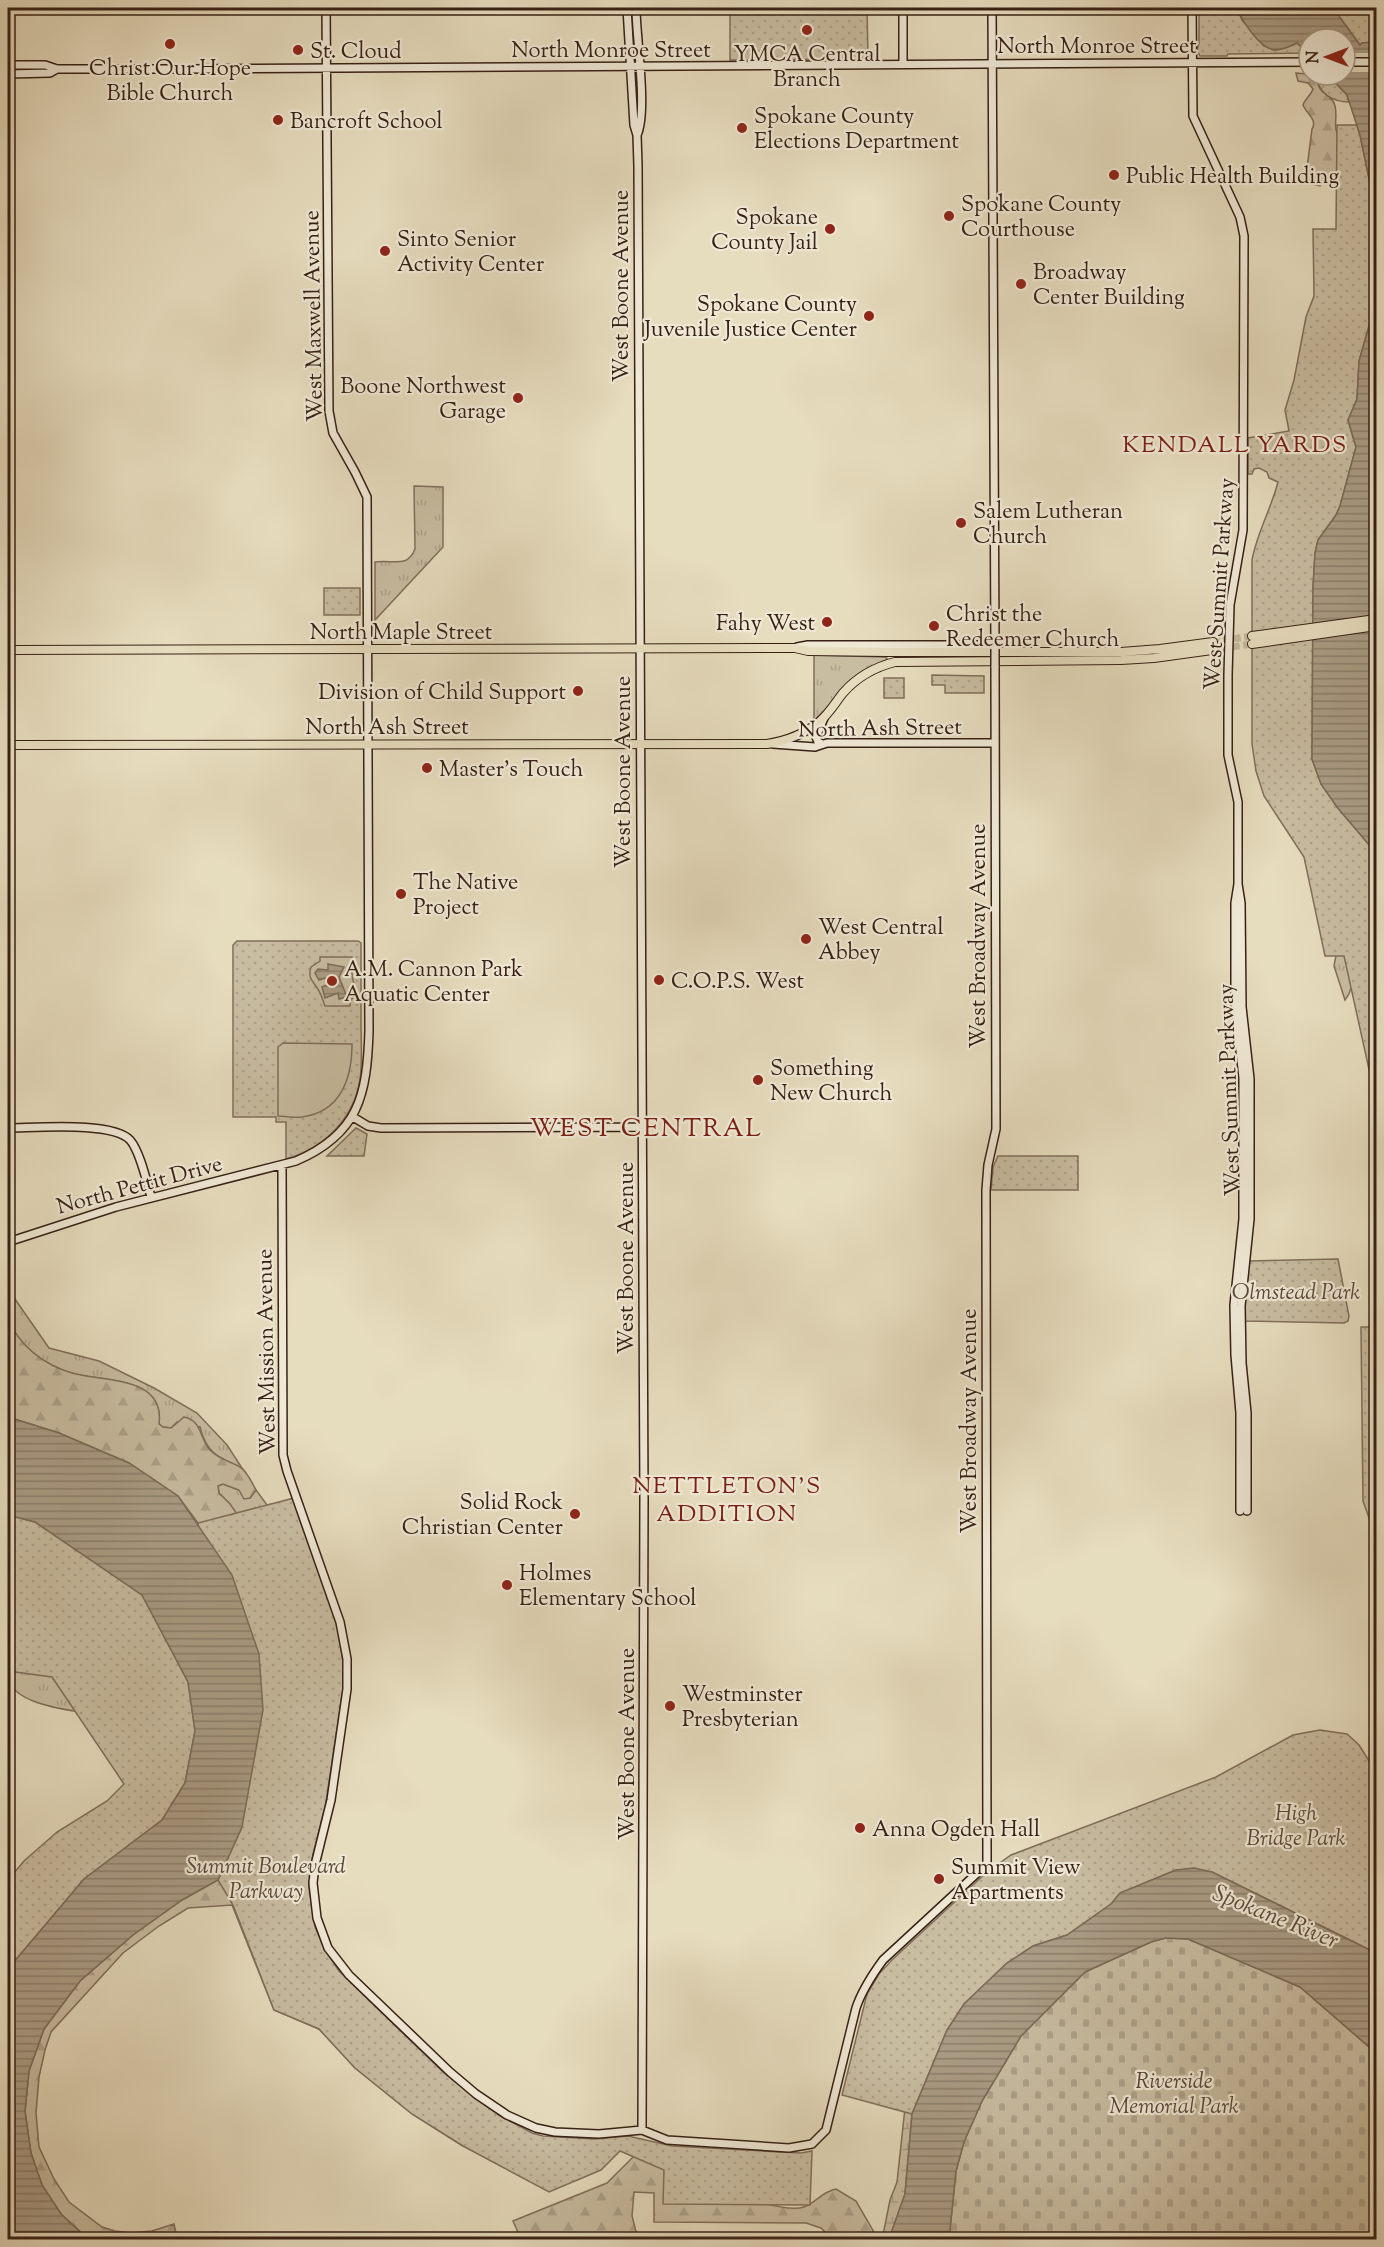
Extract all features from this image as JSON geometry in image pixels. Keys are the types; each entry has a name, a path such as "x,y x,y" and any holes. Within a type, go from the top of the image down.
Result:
{"main road":[{"path":"1377,619 1256,640 1377,626"},
{"name":"North Maple Street","path":"8,650 795,648 808,651 887,652 1121,652 1213,646 1133,660 895,662 872,670 859,678 844,692 825,716 809,729"},
{"name":"North Ash Street","path":"8,745 767,744 791,739 809,729"}],"street":[{"name":"West Maxwell Avenue","path":"326,8 329,411 333,433 367,497 368,1063 363,1092 353,1117"},
{"name":"West Boone Avenue","path":"627,8 634,125 637,135 645,1847 642,2130"},
{"name":"West Boone Avenue","path":"636,8 641,126 637,135"},
{"path":"903,8 903,64"},
{"name":"West Broadway Avenue","path":"642,2130 667,2140 789,2148 812,2144 826,2130 856,2008 861,1994 875,1971 891,1952 987,1864 986,1190 988,1165 996,1129 992,8"},
{"name":"West Summit Parkway","path":"1192,8 1194,119 1240,217 1244,236 1243,535 1232,594 1228,657 1228,751 1238,797 1235,997 1243,1078 1243,1209 1235,1285 1234,1344 1240,1413 1243,1511"},
{"name":"North Monroe Street","path":"8,65 45,65 57,69 326,69 1297,62"},
{"path":"1357,62 1377,62"},
{"name":"North Monroe Street","path":"8,74 50,74 57,69"},
{"name":"North Maple Street","path":"795,648 808,645 995,647"},
{"path":"822,744 816,737 825,716"},
{"name":"North Ash Street","path":"767,744 815,747 822,744 995,743"},
{"path":"353,1117 368,1126 381,1128 642,1127"},
{"name":"North Pettit Drive","path":"8,1242 151,1197 282,1166 323,1148 353,1117"},
{"path":"8,1128 102,1128 120,1133 131,1141 151,1197"},
{"name":"West Mission Avenue","path":"282,1166 283,1455 286,1471 340,1622 347,1671 347,1689 331,1800 319,1846 313,1883 316,1918 328,1948 349,1975 450,2072 492,2106 520,2122 555,2132 599,2134 642,2130"}],"green space":[{"path":"734,8 867,8 868,57 865,59 730,60 730,15"},
{"path":"1199,8 1237,8 1242,20 1264,46 1285,48 1297,43 1297,53 1200,56 1197,50"},
{"path":"1333,8 1376,8 1375,42 1360,45 1357,41 1357,27 1347,27"},
{"path":"1311,87 1319,87 1331,98 1336,110 1336,131 1340,139 1338,175 1326,177 1320,186 1313,184 1307,173 1314,123 1303,105 1313,89"},
{"path":"1320,87 1339,87 1347,95 1349,102 1332,98"},
{"path":"1337,125 1357,125 1360,135 1376,212 1376,266 1371,281 1371,319 1359,361 1357,399 1348,420 1356,447 1340,506 1318,540 1315,553 1312,759 1321,784 1337,807 1376,853 1376,1101 1344,956 1325,956 1304,857 1264,796 1256,771 1252,744 1252,560 1278,482 1269,478 1267,472 1259,468 1254,469 1252,474 1248,474 1248,438 1289,431 1285,410 1294,380 1306,317 1314,296 1313,229 1336,229"},
{"path":"414,486 443,487 443,547 375,620 375,562 404,561 412,555 415,549"},
{"path":"324,588 360,588 360,615 324,615"},
{"path":"814,655 887,658 886,661 857,676 814,721"},
{"path":"932,675 984,676 984,693 945,693 945,685 932,685"},
{"path":"884,678 904,678 904,698 884,698"},
{"path":"1337,932 1353,982 1345,1000 1334,966 1338,945"},
{"path":"237,941 358,941 361,943 361,1063 359,1085 354,1100 347,1114 328,1137 315,1146 286,1159 286,1122 276,1122 276,1117 233,1117 233,945"},
{"name":"A.M. Cannon Park Aquatic Center","path":"320,957 352,957 352,976 356,992 350,1006 325,1006 310,975 311,967 320,961"},
{"path":"283,1043 352,1044 350,1069 342,1091 326,1108 302,1117 278,1116 278,1047"},
{"path":"356,1128 367,1134 364,1156 327,1156"},
{"path":"998,1156 1078,1156 1078,1190 991,1190 993,1167"},
{"name":"Olmstead Park","path":"1338,1259 1348,1321 1344,1323 1244,1321 1247,1261"},
{"path":"8,1289 49,1348 99,1361 154,1388 197,1413 227,1445 242,1468 210,1449 200,1427 177,1422 171,1428 159,1424 158,1408 152,1397 142,1389 114,1380 71,1373 34,1354 19,1339 9,1321"},
{"path":"8,1318 12,1328 25,1345 52,1365 72,1373 115,1380 142,1389 152,1397 158,1408 159,1424 163,1427 171,1428 184,1417 195,1422 211,1451 243,1469 256,1490 250,1498 244,1499 239,1490 223,1484 218,1486 219,1493 245,1525 198,1523 178,1496 129,1463 59,1433 8,1417"},
{"path":"1361,1327 1376,1327 1376,1537 1363,1501"},
{"path":"223,1484 239,1490 250,1498 256,1490 267,1505 282,1502 253,1544 230,1504 219,1493 218,1486"},
{"name":"Summit Boulevard Parkway","path":"294,1498 339,1630 344,1671 325,1808 313,1854 309,1887 315,1927 325,1950 339,1971 444,2073 499,2115 532,2133 543,2136 595,2139 628,2136 672,2146 801,2153 812,2151 810,2205 663,2204 664,2170 620,2151 601,2170 549,2192 463,2146 412,2114 355,2068 319,2029 274,2010 233,1905 218,1880 242,1827 198,1523"},
{"path":"8,1515 35,1522 142,1595 188,1682 195,1731 185,1783 162,1820 84,1879 8,1969 8,1880 24,1861 57,1832 107,1801 124,1784 52,1677 8,1671"},
{"path":"8,1630 93,1714 43,1705 20,1694 12,1686 8,1677"},
{"name":"High Bridge Park","path":"1320,1730 1347,1734 1359,1745 1376,1772 1376,1953 1212,1872 1176,1870 1120,1893 1111,1904 1067,1935 1033,1946 1007,1963 964,2004 947,2030 912,2114 842,2095 867,1994 879,1974 987,1872 1011,1855 1216,1777 1293,1735"},
{"path":"233,1847 248,1851 463,2146 412,2114 355,2068 319,2029 274,2010 232,1905 188,1908 123,1953 51,2032 39,2077 36,2113 39,2147 54,2179 69,2202 102,2227 131,2233 152,2231 174,2224 177,2238 216,2232 238,2239 88,2239 61,2214 42,2185 31,2153 25,2111 29,2071 44,2029 80,1981 133,1935 182,1900 218,1880"},
{"name":"Riverside Memorial Park","path":"1165,1938 1188,1939 1300,1987 1376,2053 1376,2239 949,2240 956,2171 964,2142 982,2101 1021,2036 1085,1972"},
{"path":"918,2094 912,2114 905,2194 889,2239 882,2240 890,2200 897,2182 905,2108"},
{"path":"635,2155 721,2189 770,2205 790,2208 804,2207 836,2189 856,2201 878,2239 832,2239 821,2228 806,2223 654,2222 654,2193 634,2192 632,2216 638,2239 521,2239 513,2221 607,2183"}],"water":[{"path":"1237,8 1333,8 1347,27 1297,27 1297,43 1274,50 1257,39"},
{"path":"1376,40 1376,212 1360,135 1347,95 1339,87 1357,87 1357,41 1360,45"},
{"path":"1376,266 1376,640 1372,659 1376,712 1376,853 1337,807 1321,784 1312,759 1315,553 1318,540 1340,506 1356,447 1348,420 1357,399 1359,361 1371,319 1371,281"},
{"path":"328,964 344,967 339,977 347,997 339,999 338,993 325,998 322,987 334,982 333,979 329,977 319,980 315,973 318,969 328,970"},
{"path":"8,1417 59,1433 129,1463 178,1496 232,1575 259,1654 263,1710 242,1827 218,1880 182,1900 133,1935 80,1981 44,2029 29,2071 25,2111 31,2153 42,2185 61,2214 88,2239 8,2239 8,1969 84,1879 162,1820 185,1783 195,1731 188,1682 142,1595 35,1522 8,1515"},
{"name":"Spokane River","path":"1194,1868 1212,1872 1376,1953 1376,2053 1300,1987 1188,1939 1166,1938 1151,1942 1085,1972 1021,2036 982,2101 964,2142 956,2171 949,2239 889,2239 905,2194 912,2114 947,2030 964,2004 1007,1963 1033,1946 1067,1935 1111,1904 1120,1893 1176,1870"}],"pier":[{"path":"1357,53 1376,53 1376,72 1357,72"}],"tunnel":[{"path":"1213,642 1252,636"},
{"path":"1212,650 1252,644"}],"place":[{"name":"YMCA Central Branch","path":"807,30"},
{"name":"Christ Our Hope Bible Church","path":"170,44"},
{"name":"St. Cloud","path":"298,50"},
{"name":"Bancroft School","path":"278,120"},
{"name":"Spokane County Elections Department","path":"742,128"},
{"name":"Public Health Building","path":"1114,175"},
{"name":"Spokane County Courthouse","path":"949,216"},
{"name":"Spokane County Jail","path":"830,229"},
{"name":"Sinto Senior Activity Center","path":"385,251"},
{"name":"Broadway Center Building","path":"1021,284"},
{"name":"Spokane County Juvenile Justice Center","path":"869,316"},
{"name":"Boone Northwest Garage","path":"518,398"},
{"name":"Salem Lutheran Church","path":"961,523"},
{"name":"Fahy West","path":"827,622"},
{"name":"Christ the Redeemer Church","path":"934,626"},
{"name":"Division of Child Support","path":"578,691"},
{"name":"Master's Touch","path":"427,768"},
{"name":"The Native Project","path":"401,894"},
{"name":"West Central Abbey","path":"806,939"},
{"name":"C.O.P.S. West","path":"659,980"},
{"name":"A.M. Cannon Park Aquatic Center","path":"332,981"},
{"name":"Something New Church","path":"758,1080"},
{"name":"Solid Rock Christian Center","path":"575,1514"},
{"name":"Holmes Elementary School","path":"507,1585"},
{"name":"Westminster Presbyterian","path":"670,1706"},
{"name":"Anna Ogden Hall","path":"860,1828"},
{"name":"Summit View Apartments","path":"939,1879"}],"district":[{"name":"KENDALL YARDS","path":"1235,444"},
{"name":"WEST CENTRAL","path":"646,1127"},
{"name":"NETTLETON'S ADDITION","path":"727,1499"}]}
